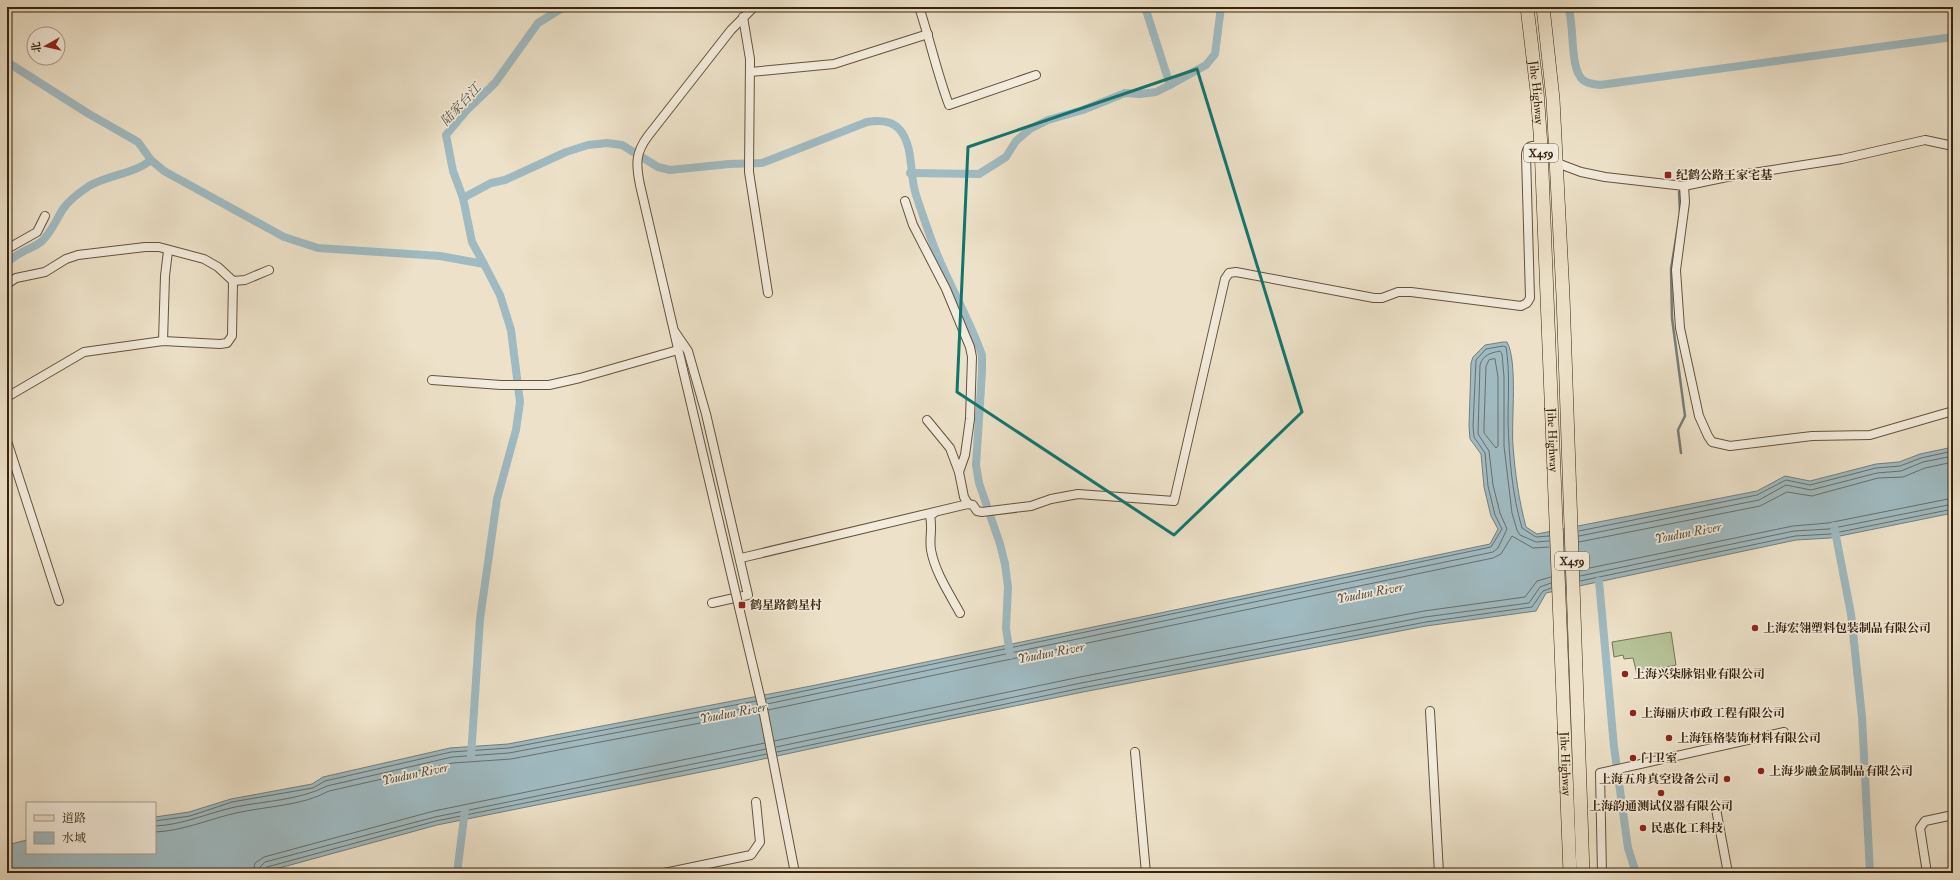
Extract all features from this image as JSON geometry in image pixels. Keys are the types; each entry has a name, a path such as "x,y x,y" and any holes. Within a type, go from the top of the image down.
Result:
{"main road":[{"name":"Jihe Highway","path":"1527,7 1537,92 1541,146 1570,873"},
{"name":"Jihe Highway","path":"1543,7 1553,99 1557,163 1583,873"}],"street":[{"path":"754,7 743,17 708,58 640,146 637,161 640,185 763,709 795,873"},
{"path":"919,7 928,34 937,75 949,105 1036,75"},
{"path":"743,17 750,72 749,172 768,293"},
{"path":"750,72 834,64 928,34"},
{"path":"1557,163 1571,169 1605,177 1684,186 1727,177 1780,170 1842,159 1925,140 1953,146"},
{"path":"741,558 968,504 973,505 977,511 982,512 1031,506 1051,499 1078,494 1174,501 1225,279 1228,273 1243,273 1374,298 1382,298 1398,292 1411,292 1520,306 1527,303 1530,298 1526,155 1529,147 1533,145 1541,146"},
{"path":"1684,186 1685,202 1676,270 1680,328 1699,416 1712,442 1730,446 1812,436 1870,435 1953,411"},
{"path":"905,201 913,225 946,289 970,347 972,356 970,419 965,455 959,472"},
{"path":"7,249 37,232 44,216"},
{"path":"7,284 16,278 45,272 66,259 78,255 145,247 159,247 168,251 204,259 218,267 233,281 245,280 269,270"},
{"path":"163,341 165,276 168,251"},
{"path":"7,397 79,353 163,341 220,344 227,343 232,336 233,281"},
{"path":"673,328 688,351 706,414 741,558 748,595 712,603"},
{"path":"432,380 501,385 537,385 580,378 678,350"},
{"path":"927,420 950,448 959,472 964,497 968,504"},
{"path":"7,441 60,601"},
{"path":"934,513 930,516 932,523 932,552 946,588 960,613"},
{"path":"1430,711 1439,873"},
{"path":"1602,873 1600,773 1784,732"},
{"path":"1135,752 1146,873"},
{"path":"664,873 750,855 760,842 756,802"},
{"path":"1716,809 1728,873"},
{"path":"1927,873 1920,828 1925,821 1953,815"}],"highlighted area":[{"path":"1197,69 1302,412 1174,535 957,392 968,147"}],"green space":[{"path":"1671,632 1676,665 1637,674 1633,658 1624,659 1623,655 1614,657 1612,642"}],"water":[{"name":"Youdun River","path":"1507,342 1510,351 1513,377 1513,446 1516,477 1526,527 1537,534 1757,491 1785,476 1810,481 1876,464 1899,462 1920,454 1953,447 1953,513 1830,538 1796,540 1546,593 1536,611 1426,626 1083,692 721,768 437,825 261,873 7,873 7,845 26,840 26,854 156,854 156,817 189,812 231,799 312,784 323,777 450,748 508,744 811,686 1490,544 1498,529 1491,516 1484,487 1481,454 1470,439 1469,426 1471,363 1473,357 1485,345"}],"waterway":[{"name":"陆家台江","path":"484,264 472,242 463,198 453,171 446,135 467,110 495,83 538,23 564,7"},
{"path":"1145,7 1170,85"},
{"path":"910,173 979,174 1006,157 1016,141 1030,129 1048,120 1083,110 1125,93 1140,94 1156,92 1170,85 1206,65 1215,54 1221,7"},
{"path":"1568,7 1574,57 1579,74 1583,80 1591,84 1600,85 1953,37"},
{"path":"7,62 89,114 138,142 151,160 164,171 284,237 318,248 440,256 484,264 500,295 511,330 520,402 516,430 497,499 480,619 471,757"},
{"path":"463,198 491,183 505,180 566,152 588,145 607,143 622,145 658,167 670,170 729,164 762,163 867,122 885,122 893,124 897,127 907,144 914,187 932,242 982,355 976,465 979,483 1000,544 1005,564 1008,587 1006,628 1010,655"},
{"path":"7,263 15,256 41,242 51,231 65,206 71,199 82,191 96,182 137,168 151,160"},
{"path":"1679,192 1680,213"},
{"path":"1679,220 1671,269 1672,318 1685,416 1678,430 1681,453"},
{"path":"1834,526 1851,614 1862,717 1870,873"},
{"path":"1599,581 1614,747 1628,848 1636,873"},
{"path":"457,873 465,810"}],"place":[{"name":"纪鹤公路王家宅基","path":"1668,175"},
{"name":"鹤星路鹤星村","path":"742,605"},
{"name":"上海宏翎塑料包装制品有限公司","path":"1755,628"},
{"name":"上海兴柒脉铝业有限公司","path":"1625,674"},
{"name":"上海丽庆市政工程有限公司","path":"1633,713"},
{"name":"上海钰格装饰材料有限公司","path":"1669,738"},
{"name":"门卫室","path":"1633,758"},
{"name":"上海步融金属制品有限公司","path":"1761,771"},
{"name":"上海五舟真空设备公司","path":"1727,779"},
{"name":"上海韵通测试仪器有限公司","path":"1661,793"},
{"name":"民惠化工科技","path":"1643,828"}]}
